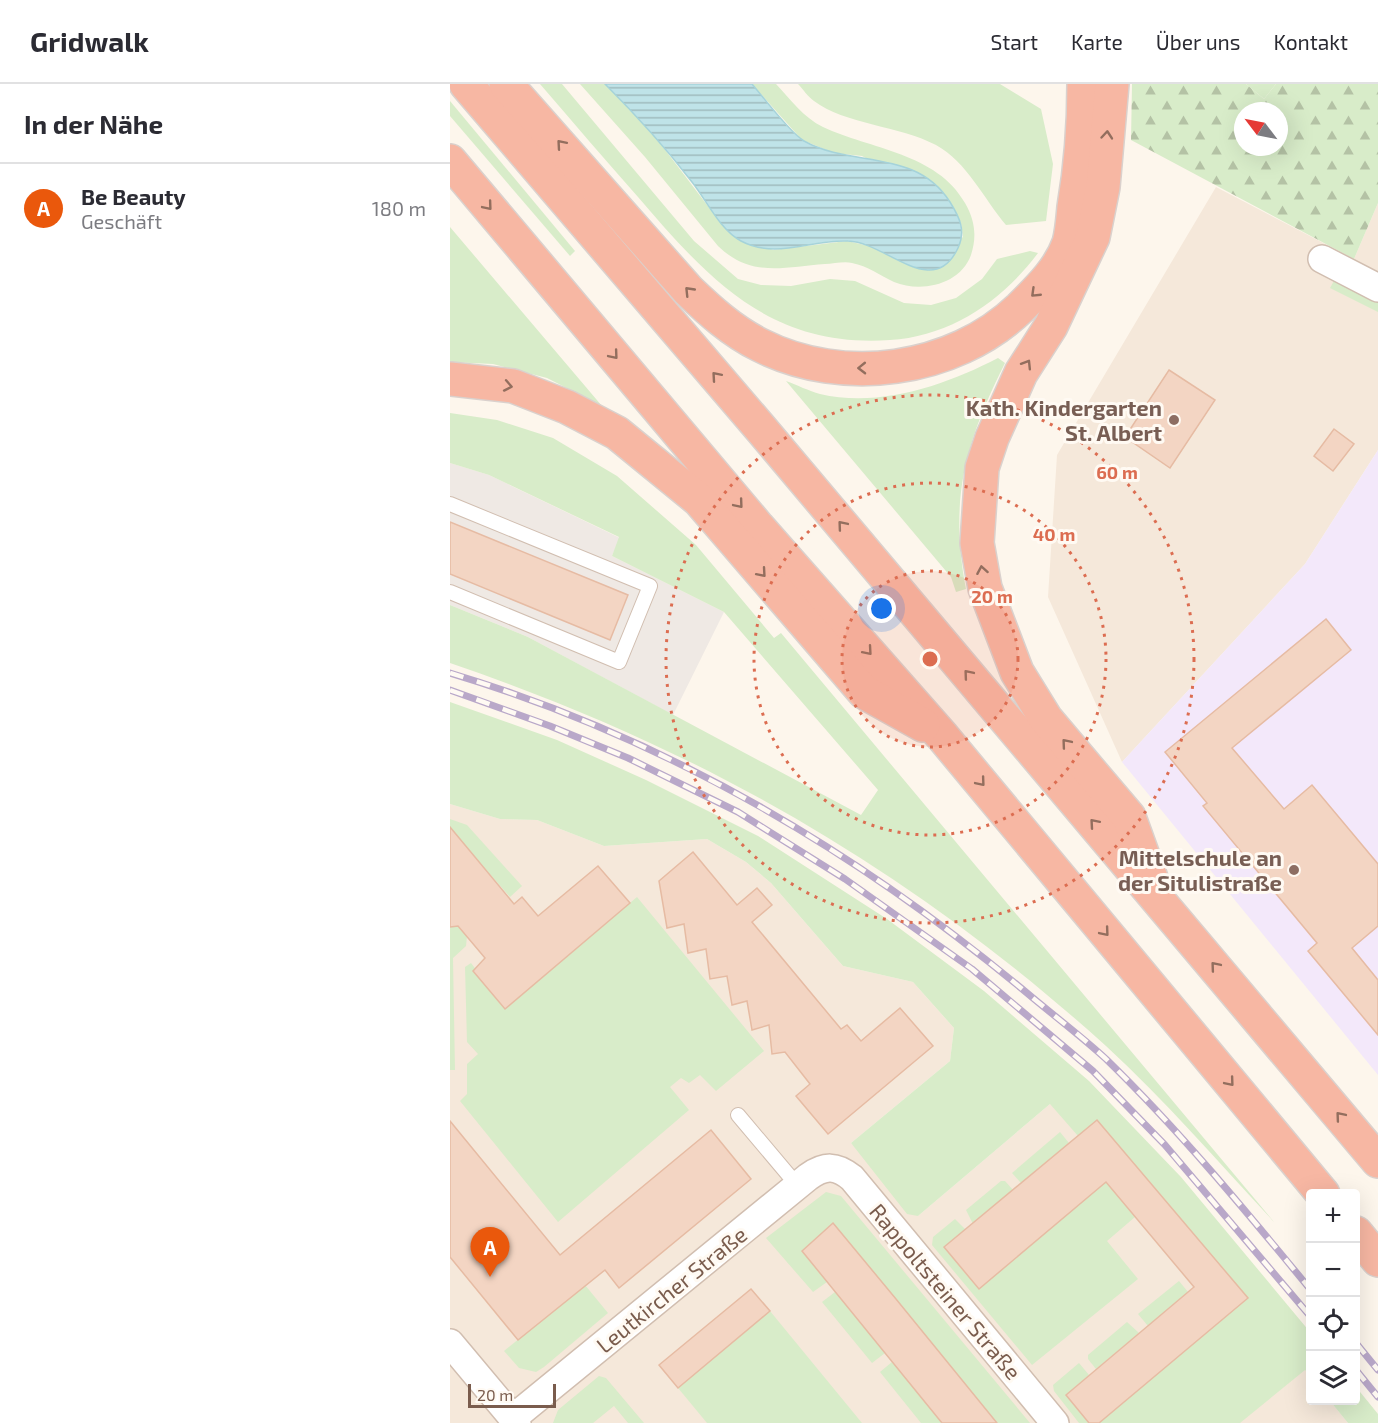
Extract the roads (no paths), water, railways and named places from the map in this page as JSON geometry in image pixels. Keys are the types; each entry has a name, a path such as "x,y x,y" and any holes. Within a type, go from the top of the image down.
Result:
{"highway":[{"path":"466,84 1159,899 1378,1161"},
{"path":"506,84 688,290 720,321 761,346 800,359 843,368 891,368 937,357 978,340 1009,318 1042,286 1055,269 1069,243 1090,185 1112,84"},
{"path":"1084,84 1083,134 1090,185 1093,237 1051,326 1012,391 989,448 982,468 977,543 985,588 1017,672 1046,719 1129,818 1159,899"},
{"path":"450,161 758,526 943,737 1319,1189"},
{"path":"450,379 513,386 567,407 617,433 699,500 864,692 943,737"},
{"path":"1360,1238 1378,1260"}],"street":[{"path":"1322,259 1378,288"},
{"name":"Leutkircher Straße","path":"515,1420 797,1185 819,1169 831,1167"},
{"name":"Rappoltsteiner Straße","path":"831,1167 842,1170 852,1178 1054,1423"},
{"path":"450,1343 515,1420"}],"lane":[{"path":"450,504 650,586 619,662 450,592"},
{"path":"738,1115 797,1185"}],"water":[{"path":"605,84 752,84 785,123 804,141 842,154 902,166 920,173 936,185 950,202 959,219 962,236 958,248 948,263 936,269 922,269 863,244 848,241 768,249 741,241 720,223 671,156"}],"railway":[{"path":"450,673 529,699 606,730 681,765 755,804 826,846 895,892 962,941 1106,1059 1186,1143 1306,1284"},
{"path":"450,690 550,726 628,758 738,812 845,879 972,969 1093,1071 1165,1145 1306,1311"},
{"path":"1360,1348 1378,1370"},
{"path":"1360,1375 1378,1397"}],"place":[{"name":"Kath. Kindergarten St. Albert","path":"1174,420"},
{"name":"Mittelschule an der Situlistraße","path":"1294,870"},
{"name":"Be Beauty","path":"490,1277"}]}
